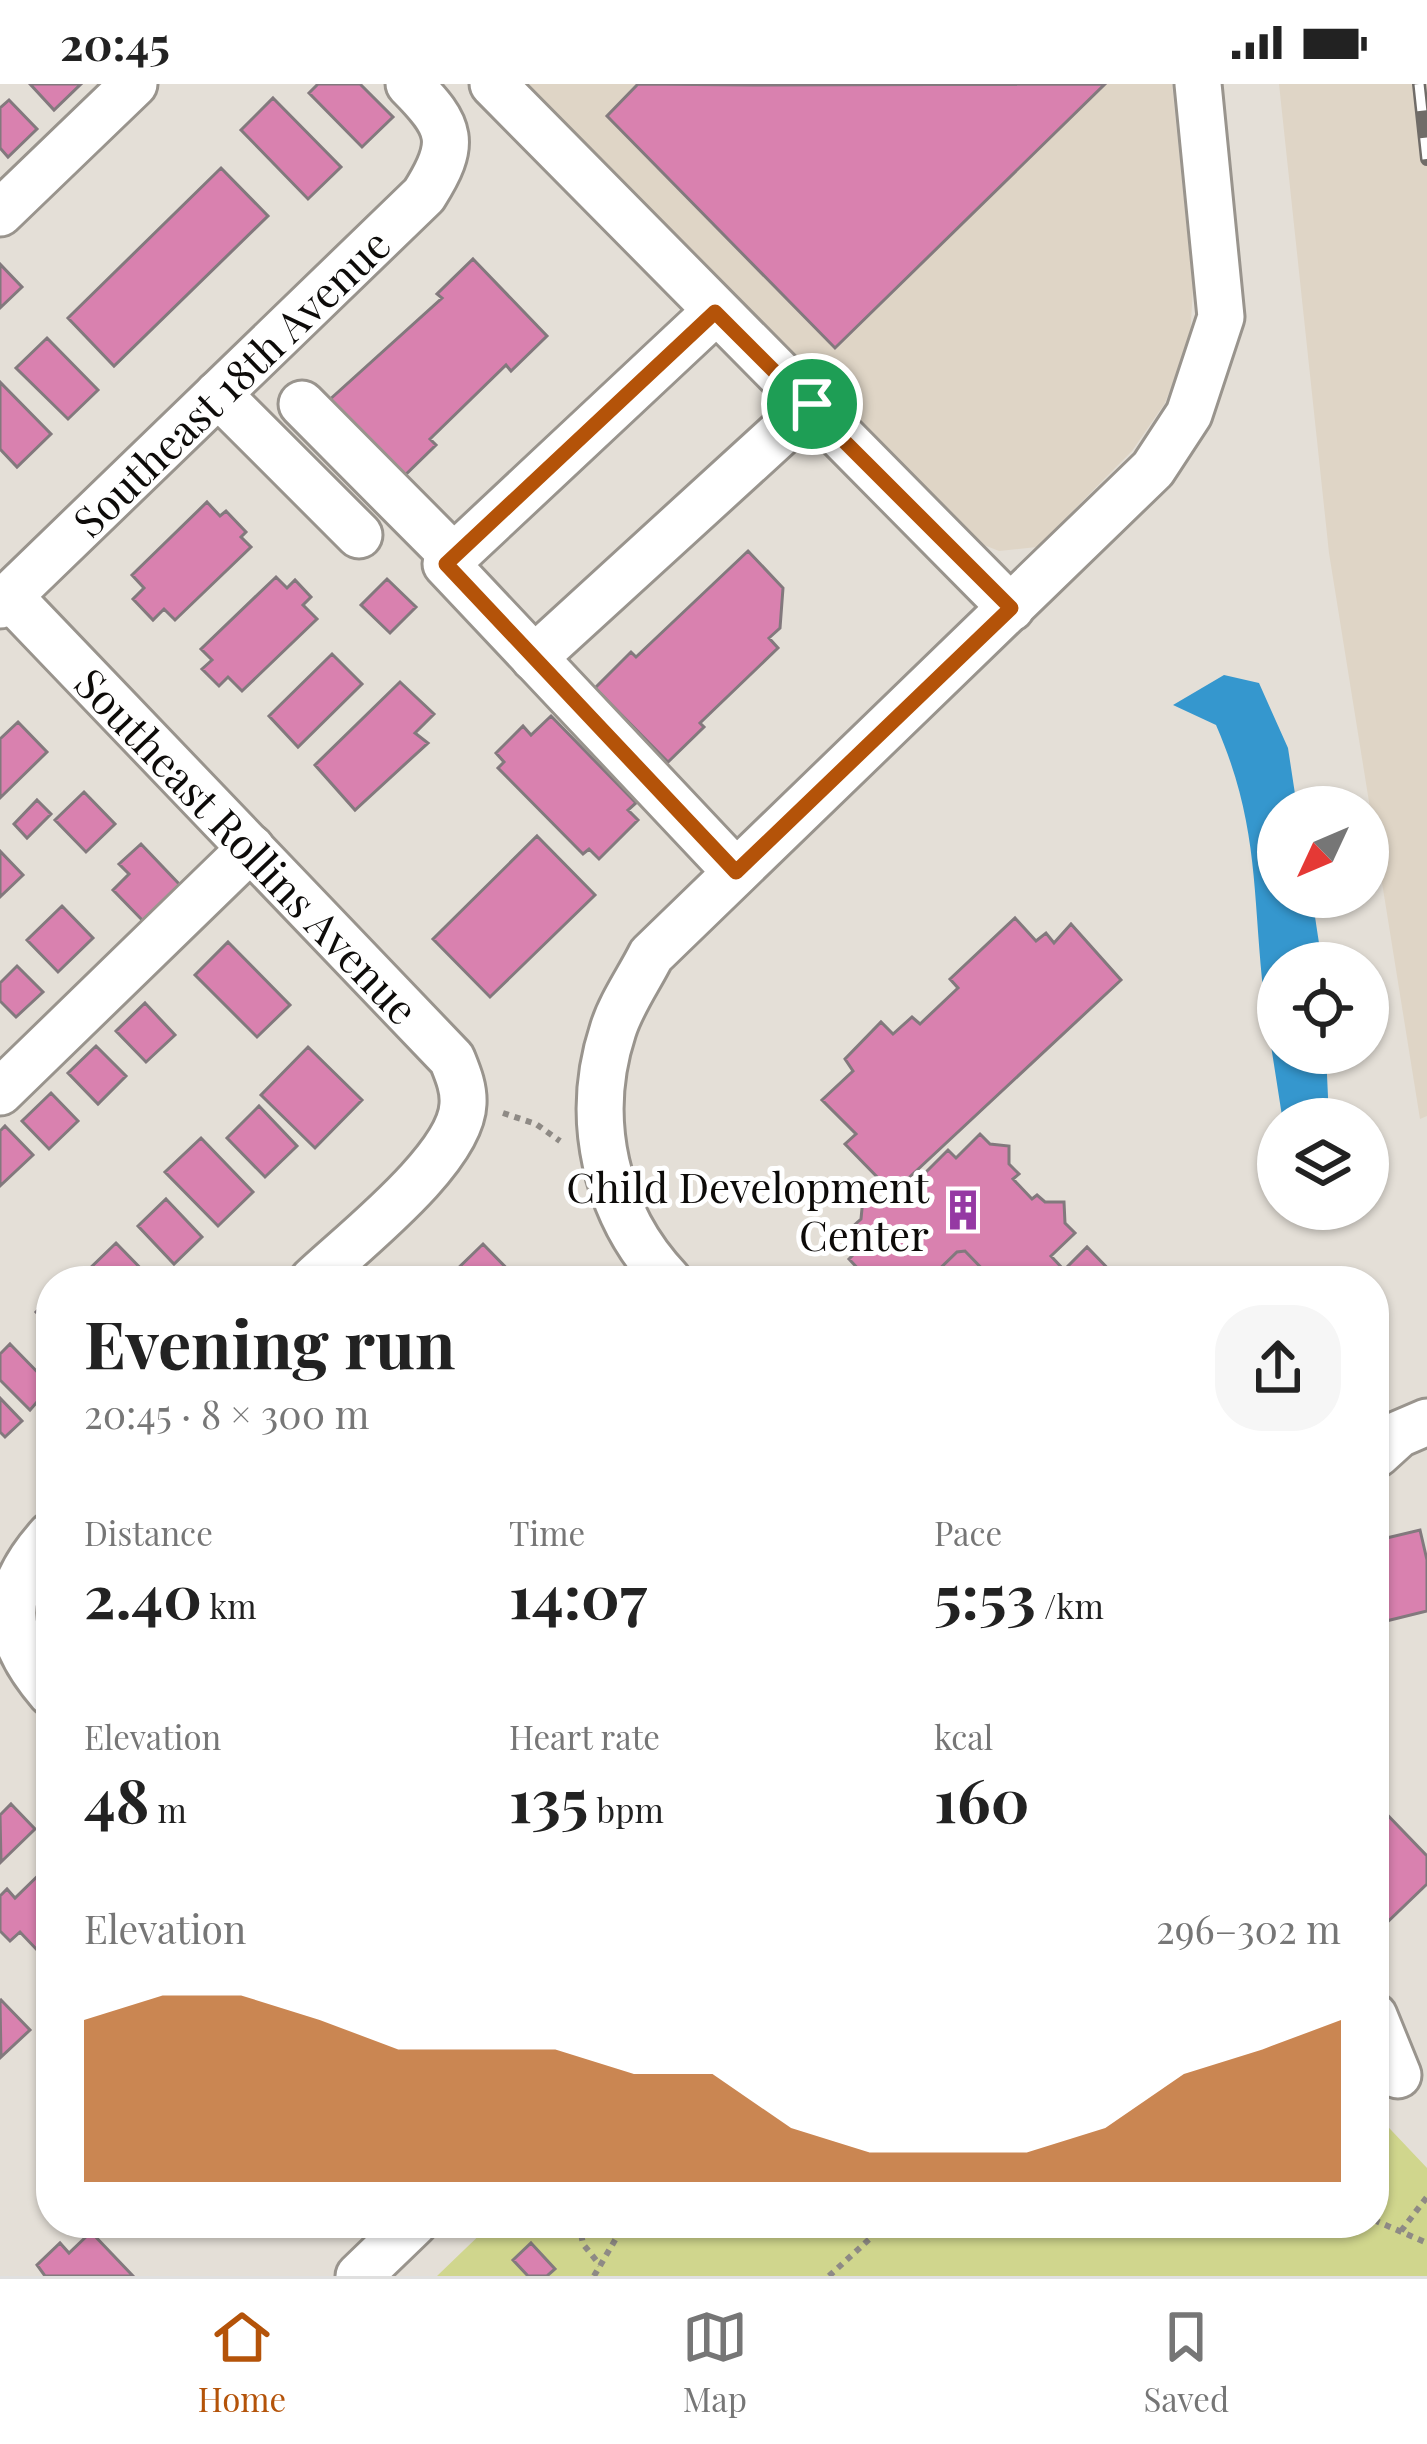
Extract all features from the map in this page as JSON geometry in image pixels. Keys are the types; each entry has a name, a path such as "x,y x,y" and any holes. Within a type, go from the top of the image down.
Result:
{"street":[{"path":"0,213 134,84"},
{"name":"Southeast 18th Avenue","path":"5,601 424,195 448,147 441,116 409,84"},
{"path":"493,84 1011,608"},
{"path":"658,1266 627,1225 598,1143 600,1093 613,1028 651,955 1153,469 1189,414 1221,316 1198,84"},
{"path":"715,312 446,564 736,872"},
{"path":"218,394 358,535"},
{"path":"302,404 453,556"},
{"path":"534,658 812,404"},
{"name":"Southeast Rollins Avenue","path":"5,601 452,1059 461,1080 463,1108"},
{"path":"0,1092 251,848"},
{"path":"327,1266 439,1158 463,1108"},
{"path":"1389,1443 1427,1422"},
{"path":"1389,1458 1427,1452"},
{"path":"36,1550 19,1566 10,1589 8,1622 36,1677"},
{"path":"1389,2053 1398,2075"},
{"path":"359,2276 398,2238"}],"path":[{"path":"463,1108 494,1110 536,1124 568,1150"},
{"path":"1401,2230 1427,2197"},
{"path":"1389,2226 1427,2243"},
{"path":"582,2238 600,2265"},
{"path":"593,2276 616,2238"},
{"path":"832,2275 871,2238"}],"shaded area":[{"path":"514,84 1172,84 1193,288 1190,338 1165,403 1132,451 1037,547 999,551 966,538"},
{"path":"1279,84 1427,84 1427,1116 1420,1119 1388,918 1389,786 1366,786 1329,553"}],"green space":[{"path":"1389,2128 1427,2168 1427,2276 437,2276 476,2238 1389,2238"}],"water":[{"path":"1224,675 1259,683 1288,748 1294,786 1257,786 1257,917 1240,795 1216,725 1173,705"},
{"path":"1257,918 1315,918 1319,942 1259,942"},
{"path":"1276,1074 1327,1074 1328,1098 1279,1098"}],"building":[{"path":"30,84 81,84 54,110"},
{"path":"318,84 360,84 393,117 362,147 309,93"},
{"path":"638,84 1105,84 835,348 607,116"},
{"path":"273,98 341,167 308,199 241,130"},
{"path":"9,100 37,129 8,157 0,148 0,108"},
{"path":"221,168 268,216 114,366 68,318"},
{"path":"473,259 547,336 511,371 506,365 430,439 436,445 401,479 327,402 442,298 437,294"},
{"path":"0,264 22,287 0,308"},
{"path":"47,338 98,390 68,419 16,368"},
{"path":"0,382 51,434 17,467 0,449"},
{"path":"207,502 220,516 226,511 246,532 241,537 251,547 175,620 164,609 153,620 133,599 144,588 132,575"},
{"path":"748,551 783,588 780,628 769,638 778,648 700,723 704,727 668,762 595,688 631,652 636,657"},
{"path":"276,577 287,588 295,580 311,597 303,605 317,619 242,691 228,677 219,686 202,669 212,660 201,649"},
{"path":"387,579 416,607 390,633 361,605"},
{"path":"332,654 362,684 298,747 269,716"},
{"path":"400,682 434,714 415,733 428,743 355,810 315,765"},
{"path":"551,716 636,803 628,810 638,820 599,859 589,849 583,854 498,768 504,762 496,753 523,726 531,735"},
{"path":"18,722 47,752 0,798 0,739"},
{"path":"84,792 115,824 86,852 55,820"},
{"path":"37,800 51,814 27,838 14,824"},
{"path":"537,836 595,895 490,997 433,939"},
{"path":"141,844 181,886 144,922 113,890 129,874 119,864"},
{"path":"0,851 23,875 0,897"},
{"path":"62,906 93,938 58,972 27,940"},
{"path":"1015,918 1036,941 1046,933 1054,943 1071,924 1121,980 900,1186 885,1185 845,1144 856,1134 822,1100 853,1071 845,1059 881,1022 893,1034 912,1017 920,1024 958,988 950,979"},
{"path":"228,942 290,1005 257,1037 195,975"},
{"path":"17,966 43,992 16,1017 0,1001 0,983"},
{"path":"145,1003 175,1035 146,1062 116,1031"},
{"path":"96,1046 126,1076 98,1104 68,1073"},
{"path":"308,1047 362,1100 315,1148 261,1095"},
{"path":"51,1093 78,1121 49,1149 22,1121"},
{"path":"259,1106 297,1146 265,1177 227,1138"},
{"path":"5,1126 33,1155 0,1186 0,1131"},
{"name":"Child Development Center","path":"980,1134 990,1144 1009,1146 1009,1164 1019,1174 1013,1179 1032,1199 1037,1195 1045,1202 1064,1202 1065,1223 1075,1233 1051,1256 1060,1266 980,1266 965,1251 957,1252 943,1266 856,1266 849,1259 865,1243 851,1228 861,1219 863,1198 882,1199 891,1189 900,1198 948,1150 956,1158"},
{"name":"Child Development Center","path":"980,1134 990,1144 1009,1146 1009,1164 1019,1174 1013,1179 1032,1199 1037,1195 1045,1202 1064,1202 1065,1223 1075,1233 1051,1256 1060,1266 856,1266 849,1259 865,1243 851,1228 861,1219 863,1198 882,1199 891,1189 900,1198 948,1150 956,1158"},
{"path":"201,1138 253,1192 218,1226 165,1172"},
{"path":"166,1199 202,1237 174,1264 138,1226"},
{"path":"116,1243 138,1266 92,1266"},
{"path":"483,1244 504,1266 460,1266"},
{"name":"Child Development Center","path":"1087,1247 1105,1266 1068,1266"},
{"name":"Child Development Center","path":"1087,1247 1105,1266 1068,1266"},
{"path":"10,1344 36,1371 36,1403 30,1410 0,1380 0,1354"},
{"path":"0,1398 22,1421 5,1437 0,1432"},
{"path":"1420,1530 1427,1560 1427,1611 1389,1620 1389,1537"},
{"path":"11,1804 35,1829 1,1862 0,1815"},
{"path":"1389,1817 1427,1856 1427,1884 1389,1921"},
{"path":"36,1878 36,1949 20,1932 10,1941 0,1931 0,1896 7,1889 15,1898"},
{"path":"0,2001 30,2030 1,2057"},
{"path":"85,2238 97,2238 133,2276 45,2276 37,2265 60,2243 69,2253"},
{"path":"531,2243 555,2269 547,2276 528,2276 513,2260"}],"railway":[{"path":"1419,84 1427,159"}],"place":[{"name":"Child Development Center","path":"963,1210"}],"route":[{"path":"715,312 812,404 1011,608 736,872 446,564 715,312"}]}
